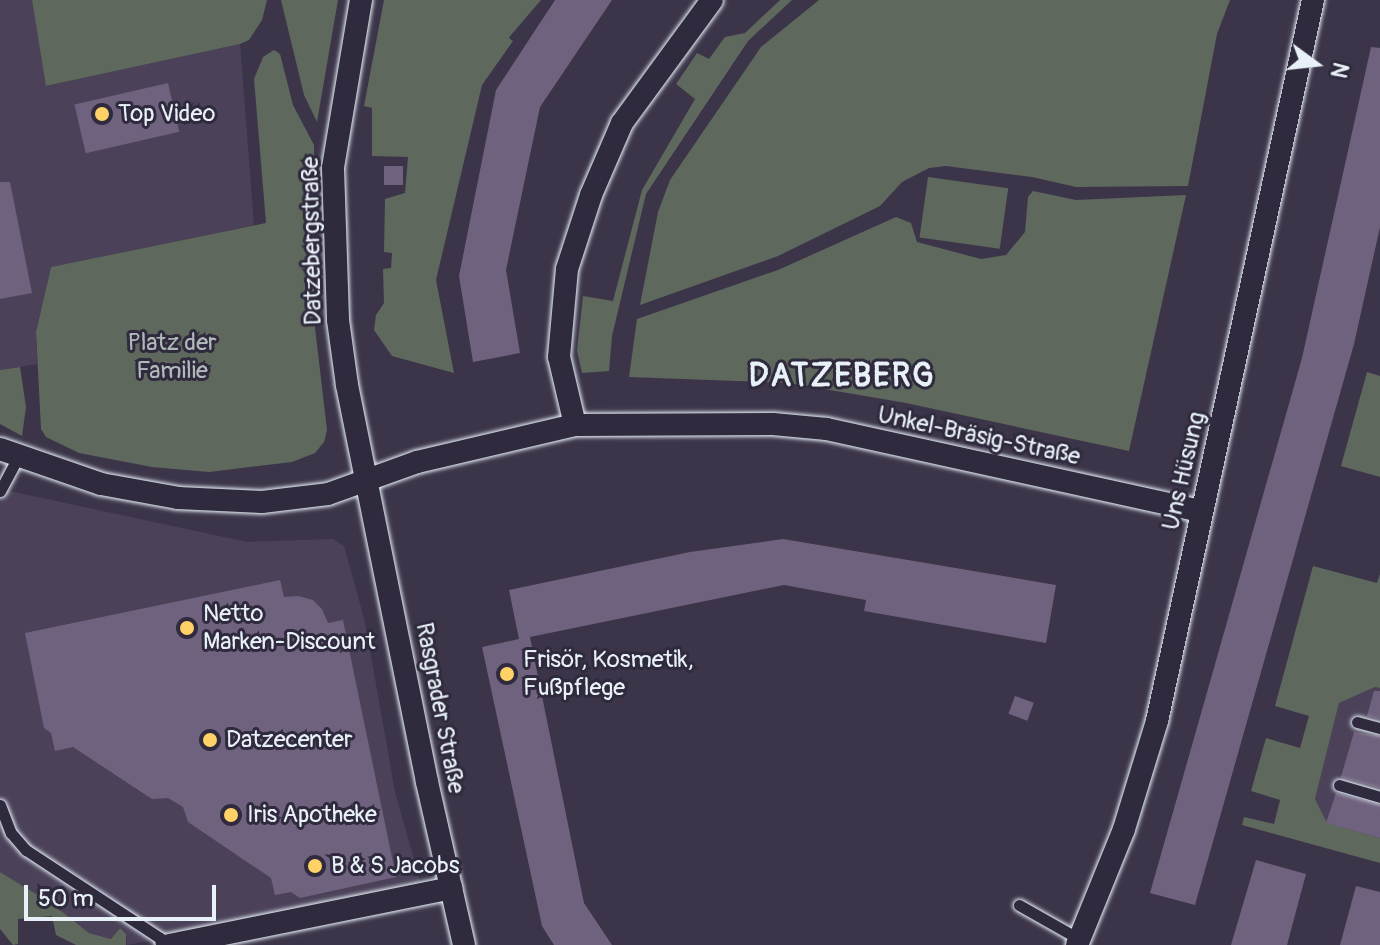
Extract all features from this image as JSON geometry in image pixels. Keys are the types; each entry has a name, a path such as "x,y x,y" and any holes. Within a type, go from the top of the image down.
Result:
{"street":[{"name":"Datzebergstraße","path":"361,0 333,168 338,320 368,480"},
{"path":"575,425 559,357 567,269 591,195 622,123 712,0"},
{"name":"Uns Hüsung","path":"1078,942 1124,829 1157,721 1313,0"},
{"name":"Unkel-Bräsig-Straße","path":"9,453 101,484 221,503 262,502 328,494 417,462 575,425 691,423 827,429 1201,511"},
{"name":"Rasgrader Straße","path":"368,480 464,945"},
{"path":"169,945 451,888"}],"lane":[{"path":"0,491 9,453"},
{"path":"1357,722 1380,728"},
{"path":"1339,785 1380,797"},
{"path":"0,805 11,833 26,850 160,938 161,945"},
{"path":"1019,905 1078,942"}],"shaded area":[{"path":"0,0 32,0 47,86 240,44 254,225 51,267 36,332 37,364 0,370"},
{"path":"0,489 247,542 333,539 344,546 365,622 395,792 422,888 127,945 126,934 120,928 111,939 89,933 51,903 0,872"},
{"path":"1375,687 1380,688 1380,838 1326,823 1315,799 1339,703"}],"green space":[{"path":"32,0 267,0 262,20 249,40 240,44 46,86"},
{"path":"281,0 338,0 317,122 304,95"},
{"path":"384,0 541,0 511,35 509,38 513,41 482,85 436,280 454,373 392,356 374,330 376,315 384,303 383,269 391,268 392,253 384,252 385,199 405,193 408,157 372,156 372,108 364,106"},
{"path":"780,0 792,0 748,41 646,194 612,336 609,371 582,373 577,351 583,296 613,301 642,190 695,99 676,84 697,53 709,59 725,37 745,33"},
{"path":"819,0 1230,0 1217,34 1188,186 1076,187 1032,177 946,166 929,168 902,182 880,206 778,256 640,305 658,212 670,180 761,47"},
{"name":"Platz der Familie","path":"274,50 280,54 293,105 314,145 314,319 327,430 324,442 315,453 292,462 209,472 152,467 79,453 46,437 41,429 36,332 51,267 266,223 254,79 263,57"},
{"path":"928,177 1008,188 1000,249 920,237"},
{"path":"1033,191 1076,200 1186,195 1129,451 906,403 789,383 629,377 637,319 778,270 896,217 911,223 917,242 981,259 1006,255 1025,232 1028,197"},
{"path":"20,367 26,407 22,436 0,424 0,370"},
{"path":"1367,372 1380,376 1380,477 1341,466"},
{"path":"1313,566 1377,583 1380,574 1380,688 1375,687 1339,703 1315,799 1327,823 1380,838 1380,863 1242,825 1244,817 1274,824 1280,800 1251,791 1266,738 1300,748 1309,716 1275,706"},
{"path":"0,872 51,903 89,933 111,939 120,928 126,934 126,945 76,945 56,935 52,916 18,919 18,944 13,945 0,929"}],"building":[{"path":"555,0 612,0 540,107 506,270 520,353 473,362 459,276 496,90"},
{"path":"1371,47 1380,48 1380,227 1354,344 1195,905 1150,893 1302,358"},
{"path":"168,83 179,132 86,153 74,105"},
{"path":"384,166 403,166 403,185 384,185"},
{"path":"0,182 10,182 32,293 0,299"},
{"path":"783,539 1056,585 1046,643 864,611 866,600 784,585 530,637 584,903 612,945 554,945 542,926 482,647 519,639 509,590 690,552"},
{"name":"Datzecenter","path":"280,580 284,597 298,596 313,600 322,609 328,623 343,620 396,877 300,898 291,892 275,895 271,878 188,822 183,807 168,798 152,799 73,747 55,751 51,733 44,728 25,633"},
{"path":"1374,691 1380,691 1380,719 1367,716"},
{"path":"1015,696 1034,703 1027,721 1009,714"},
{"path":"1354,732 1380,736 1380,788 1341,777"},
{"path":"1336,793 1380,805 1380,838 1326,823"},
{"path":"1256,860 1306,874 1287,945 1231,945"},
{"path":"1356,886 1380,892 1380,945 1340,945"}],"place":[{"name":"Top Video","path":"102,114"},
{"name":"Netto Marken-Discount","path":"187,628"},
{"name":"Frisör, Kosmetik, Fußpflege","path":"507,674"},
{"name":"Datzecenter","path":"210,740"},
{"name":"Iris Apotheke","path":"231,815"},
{"name":"B & S Jacobs","path":"315,866"}],"district":[{"name":"DATZEBERG","path":"842,376"}]}
